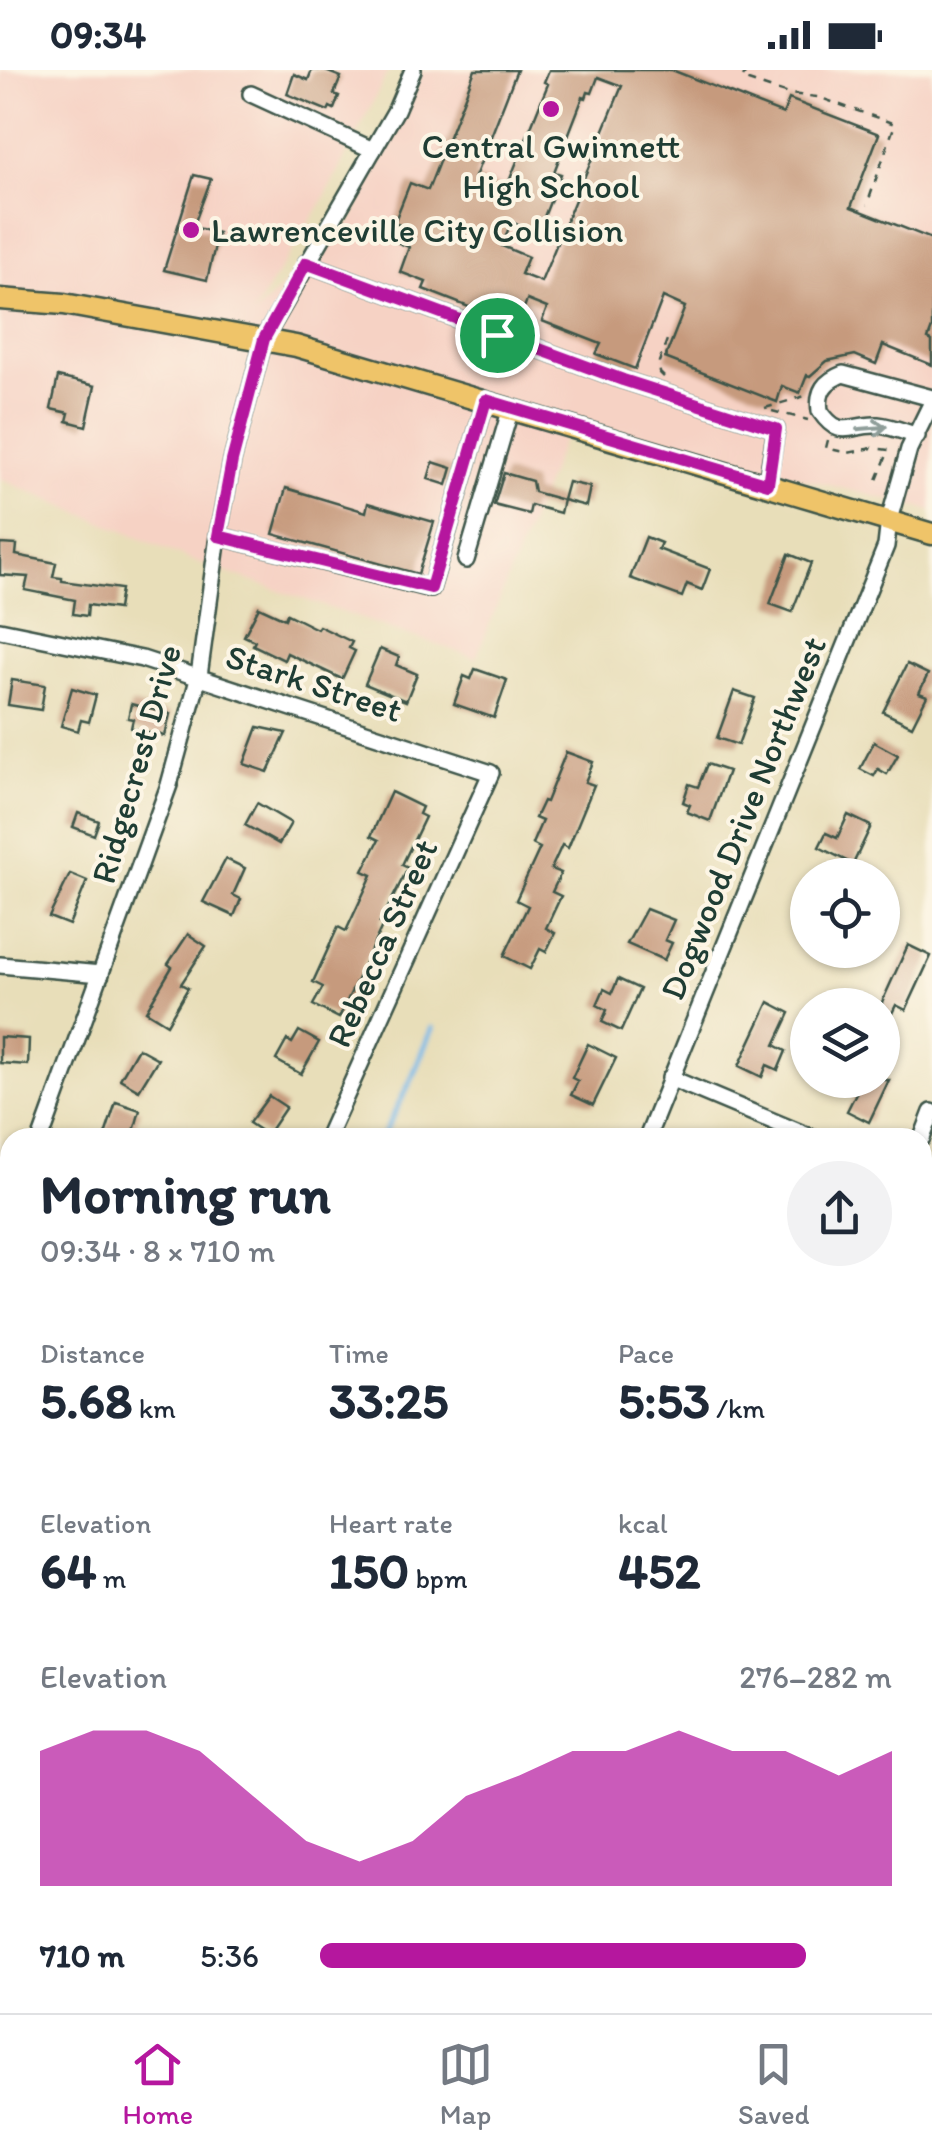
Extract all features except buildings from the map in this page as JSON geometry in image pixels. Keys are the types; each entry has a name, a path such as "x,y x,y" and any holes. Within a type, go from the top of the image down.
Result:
{"main road":[{"path":"0,299 64,304 264,339 486,400 932,534"}],"street":[{"name":"Ridgecrest Drive","path":"45,1128 170,784 198,676 232,461 264,339 374,150 413,70"},
{"path":"252,94 374,150"},
{"path":"306,263 623,380 776,429 768,484"},
{"path":"918,436 880,425 840,429 820,411 820,392 825,384 843,374 932,400"},
{"path":"218,536 431,588 486,400"},
{"name":"Dogwood Drive Northwest","path":"651,1128 886,546 908,450 932,400"},
{"path":"466,560 511,408"},
{"name":"Stark Street","path":"0,630 142,659 490,774"},
{"name":"Rebecca Street","path":"331,1128 490,774"},
{"path":"0,965 101,974"},
{"path":"670,1078 789,1128"}],"path":[{"path":"747,70 742,79 788,94 818,97 896,124 867,205"},
{"path":"666,378 660,374 659,362 668,338"},
{"path":"810,394 763,408 814,422"}],"shaded area":[{"path":"0,70 389,70 324,199 251,317 351,221 422,70 932,70 932,511 571,420 476,658 198,563 0,479"}],"waterway":[{"path":"387,1128 432,1028"}],"place":[{"name":"Central Gwinnett High School","path":"551,109"},
{"name":"Lawrenceville City Collision","path":"191,230"}],"route":[{"path":"306,263 497,335 776,429 768,484 486,400 431,588 218,536 232,461 264,339 306,263"}]}
